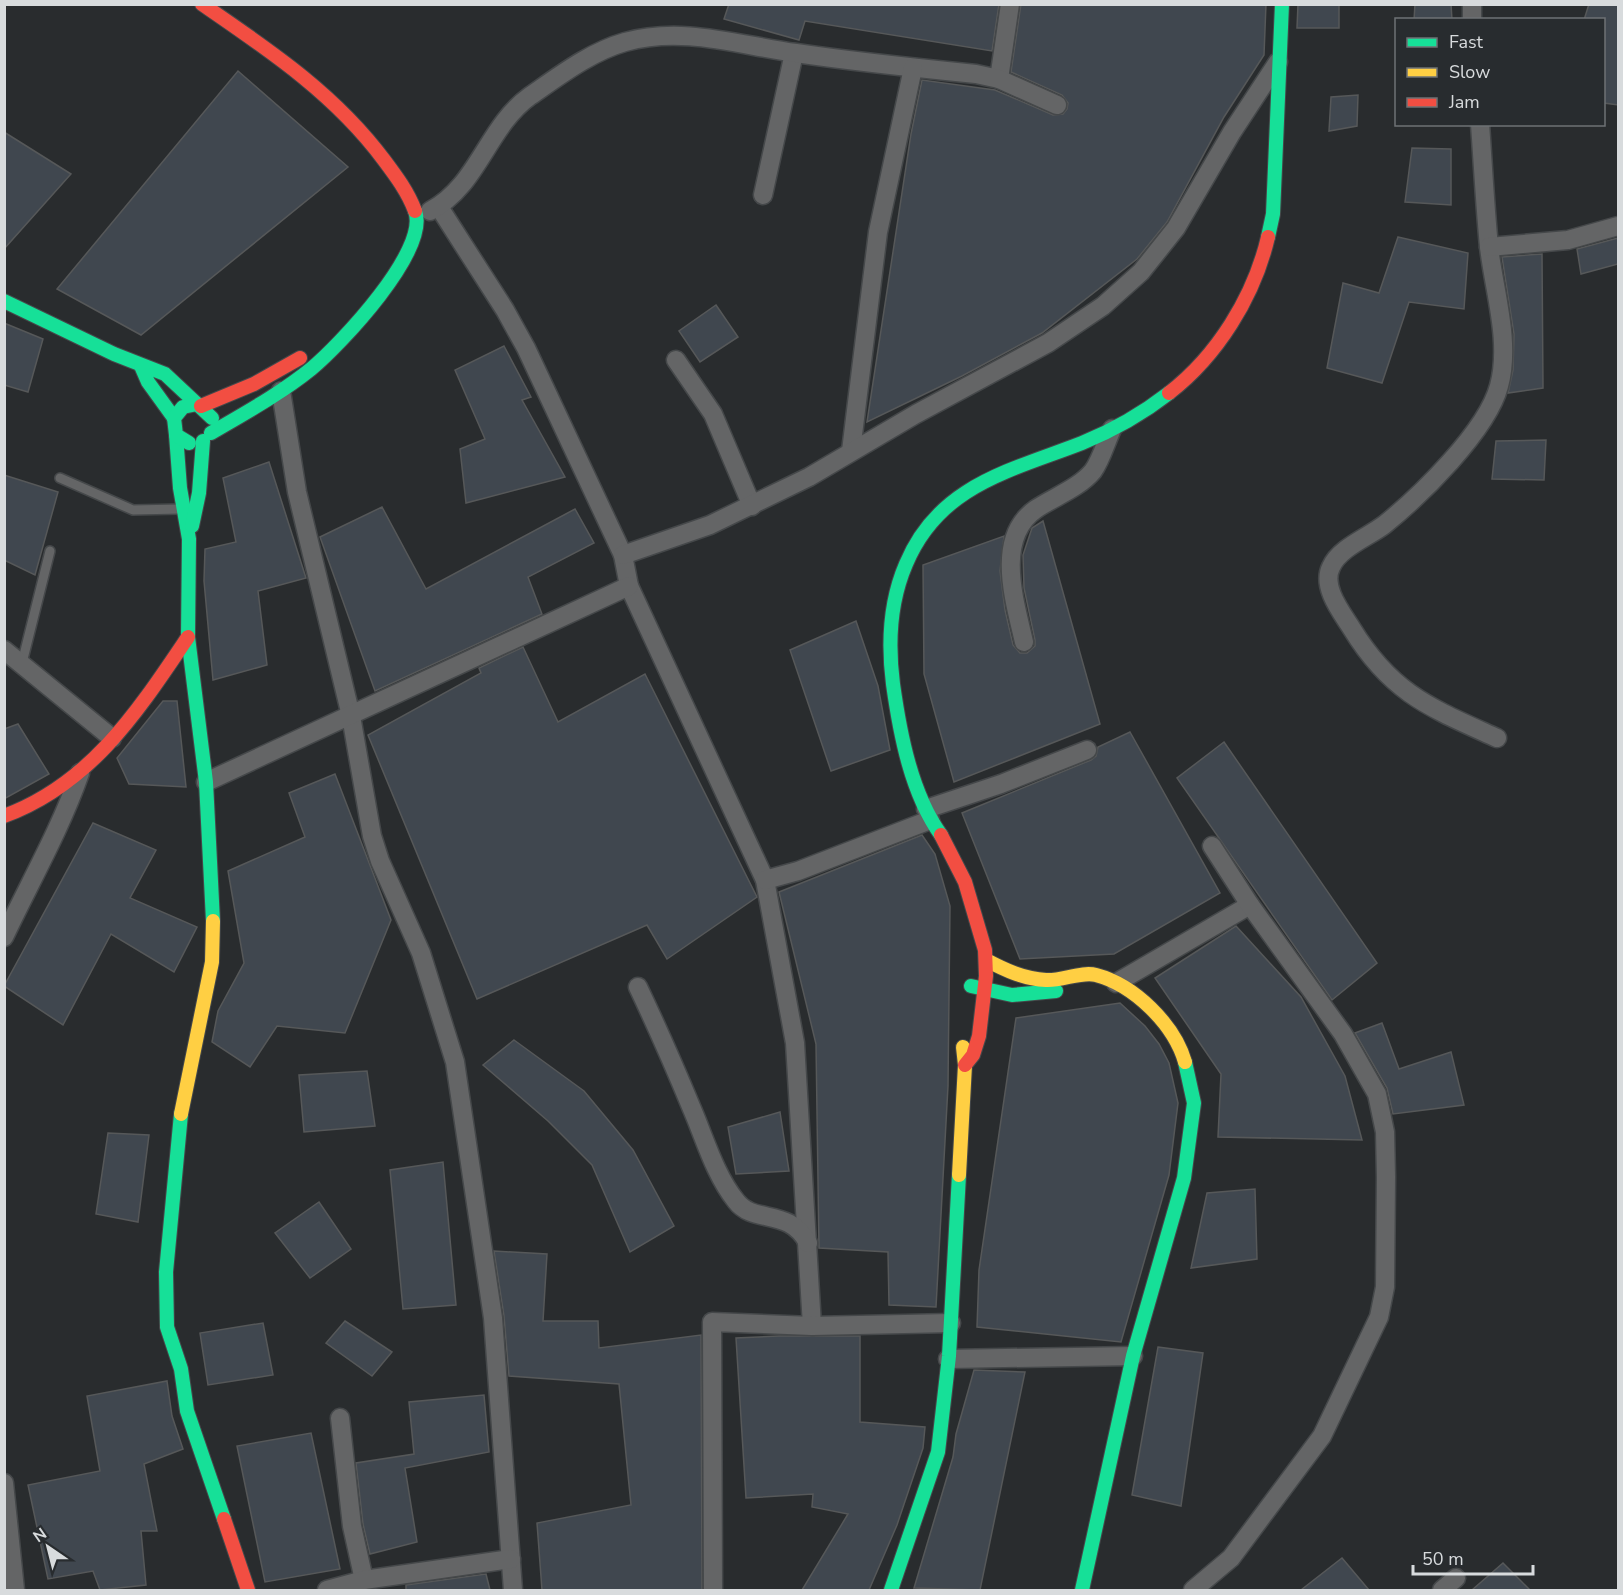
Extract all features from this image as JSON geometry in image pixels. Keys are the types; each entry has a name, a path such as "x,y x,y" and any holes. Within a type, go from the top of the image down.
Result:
{"street":[{"path":"174,418 183,406 199,405 285,368 339,334 394,274 417,230 351,134 345,116 293,67 202,4"},
{"path":"999,79 1010,4"},
{"path":"965,1065 975,1051 985,989 986,960 983,930 960,869 928,814 900,725 890,652 895,602 909,554 937,513 977,482 1112,429 1165,396 1196,368 1229,328 1258,273 1268,244 1273,214 1282,4"},
{"path":"409,219 439,207 456,194 505,119 528,98 584,60 624,42 661,35 712,37 794,53 976,74 999,79 1057,105"},
{"path":"763,195 794,53"},
{"path":"624,555 710,525 809,477 850,451 1048,343 1126,287 1176,228 1232,132 1281,57"},
{"path":"850,451 878,232 913,68"},
{"path":"1480,126 1489,247 1502,338 1499,387 1492,402 1464,444 1439,473 1391,518 1341,554 1330,568 1328,577 1337,605 1354,633 1391,678 1416,700 1497,738"},
{"path":"439,207 505,310 526,348 624,555 629,586 765,880 795,1042 812,1326"},
{"path":"1489,247 1568,240 1618,226"},
{"path":"176,435 184,442 194,444 280,391 312,368 372,288 395,244"},
{"path":"4,301 46,323 141,366 167,375 212,417 189,538"},
{"path":"676,360 713,414 752,506"},
{"path":"141,366 148,382 174,418 183,507 189,538 189,637 206,782 213,926 212,962 180,1119 166,1272 167,1327 181,1370 187,1411 248,1590"},
{"path":"280,391 297,492 351,716 372,836 380,861 421,953 455,1062 493,1318 513,1590"},
{"path":"1024,642 1013,588 1012,544 1025,519 1034,510 1093,470 1112,429"},
{"path":"206,782 629,586"},
{"path":"4,816 48,796 80,773 152,689 189,637"},
{"path":"4,650 112,738"},
{"path":"765,880 798,871 928,814 1087,750"},
{"path":"4,937 35,870 64,819 80,773"},
{"path":"1193,1590 1232,1558 1322,1436 1379,1317 1385,1287 1385,1132 1377,1094 1343,1034 1250,905 1212,846"},
{"path":"891,1590 938,1452 951,1323 965,1065 963,1047 971,981 985,989 1025,995 1090,986 1109,980 1250,905"},
{"path":"971,957 969,928 975,913"},
{"path":"986,960 1014,974 1047,980 1090,974 1131,991 1157,1015 1172,1035 1184,1057 1194,1103 1184,1178 1133,1356 1082,1590"},
{"path":"638,987 703,1136 736,1201 751,1211 792,1223 801,1230 808,1243"},
{"path":"713,1590 712,1322 812,1326 951,1323"},
{"path":"948,1359 1133,1356"},
{"path":"340,1418 352,1526 364,1580"},
{"path":"4,1483 15,1590"},
{"path":"327,1590 364,1580 511,1559"},
{"path":"1442,1590 1456,1578"}],"lane":[{"path":"60,478 133,510 178,510 183,507"},
{"path":"22,663 50,551"}],"building":[{"path":"729,4 999,4 992,51 805,21 799,40 724,19"},
{"path":"1021,4 1266,4 1264,55 1224,117 1167,222 1137,259 1042,333 962,376 867,422 911,134 922,80 995,90 1053,115 1063,114 1067,109 1068,103 1062,95 1011,72"},
{"path":"1298,4 1339,4 1339,28 1297,28"},
{"path":"1415,4 1451,4 1452,18 1414,18"},
{"path":"1589,4 1618,4 1618,105 1605,103 1605,18 1585,18"},
{"path":"238,71 348,167 141,335 57,289"},
{"path":"1358,95 1357,126 1329,131 1331,97"},
{"path":"4,132 71,174 4,249"},
{"path":"1412,148 1451,149 1451,205 1405,202"},
{"path":"1398,237 1468,253 1464,309 1409,302 1382,383 1327,368 1343,283 1379,293"},
{"path":"1618,238 1618,264 1581,274 1577,249"},
{"path":"1542,254 1543,388 1508,393 1513,370 1514,334 1502,257"},
{"path":"716,305 738,337 700,362 679,331"},
{"path":"4,323 43,339 28,392 4,385"},
{"path":"504,346 531,397 522,400 565,477 466,503 460,449 485,439 455,370"},
{"path":"1546,440 1544,480 1492,479 1496,441"},
{"path":"269,462 306,578 258,591 267,665 213,680 204,581 205,549 236,542 223,478"},
{"path":"4,475 58,492 35,575 4,560"},
{"path":"382,507 426,589 575,509 594,543 528,577 542,614 375,691 320,537"},
{"path":"1043,521 1100,724 954,782 924,674 923,565 1004,536 1000,571 1005,610 1013,645 1020,653 1027,653 1035,646 1035,640 1024,588 1023,555 1032,528"},
{"path":"856,621 878,686 890,750 831,771 790,650"},
{"path":"523,647 558,722 645,674 757,897 667,959 647,925 477,999 368,735 481,673 479,668"},
{"path":"163,701 177,701 186,787 129,784 117,758"},
{"path":"18,724 49,774 4,799 4,729"},
{"path":"1130,732 1220,893 1114,954 1020,959 962,813 1091,760 1096,756 1098,747"},
{"path":"1224,742 1377,963 1332,1000 1177,778"},
{"path":"335,774 391,920 345,1033 277,1026 250,1067 212,1042 218,1011 244,963 228,871 305,837 289,793"},
{"path":"93,823 156,850 130,898 197,927 174,972 111,934 63,1025 4,986"},
{"path":"922,835 935,854 950,906 948,1086 936,1307 889,1305 888,1252 819,1248 816,1044 779,892"},
{"path":"1236,926 1301,997 1345,1076 1362,1140 1218,1137 1221,1074 1155,978"},
{"path":"1120,1003 1145,1026 1159,1044 1169,1063 1178,1103 1169,1175 1121,1342 977,1327 979,1270 1016,1018"},
{"path":"1382,1023 1399,1069 1451,1052 1464,1105 1393,1114 1387,1088 1355,1033"},
{"path":"514,1040 584,1091 633,1150 674,1226 630,1252 592,1165 548,1121 483,1065"},
{"path":"367,1071 375,1126 304,1132 299,1075"},
{"path":"780,1112 789,1171 736,1174 728,1127"},
{"path":"108,1133 149,1135 138,1222 96,1214"},
{"path":"443,1162 456,1305 403,1309 390,1170"},
{"path":"1255,1189 1257,1259 1191,1268 1207,1193"},
{"path":"319,1202 351,1249 310,1278 275,1233"},
{"path":"494,1251 547,1254 543,1321 598,1321 599,1348 701,1335 702,1590 542,1590 537,1523 631,1505 619,1384 509,1376 504,1316"},
{"path":"345,1321 392,1352 372,1376 326,1343"},
{"path":"263,1323 273,1375 208,1385 200,1333"},
{"path":"860,1336 860,1422 925,1427 923,1448 897,1525 869,1590 802,1590 848,1514 812,1507 813,1494 746,1498 736,1338"},
{"path":"1158,1347 1203,1353 1181,1506 1132,1495"},
{"path":"974,1370 1025,1372 980,1590 914,1588 953,1457 956,1434"},
{"path":"167,1381 172,1416 183,1449 144,1464 157,1531 141,1531 146,1585 100,1590 93,1571 48,1579 28,1485 100,1471 87,1396"},
{"path":"484,1395 489,1452 405,1468 417,1542 370,1554 363,1524 356,1463 414,1454 409,1402"},
{"path":"311,1433 340,1569 265,1582 237,1446"},
{"path":"1342,1558 1369,1590 1301,1590"},
{"path":"1503,1563 1530,1590 1472,1590"},
{"path":"486,1574 490,1590 406,1590 406,1585"}],"traffic: fast":[{"path":"1268,237 1273,214 1282,4"},
{"path":"211,433 299,378 342,340 380,296 396,272 409,249 416,228 415,211"},
{"path":"4,301 114,354 165,374 212,418"},
{"path":"141,366 148,382 174,418"},
{"path":"941,835 914,782 903,743 893,684 892,623 897,593 906,564 920,537 937,516 957,498 1003,473 1105,433 1138,415 1169,393"},
{"path":"189,443 176,435 174,418 183,407 197,404"},
{"path":"176,435 180,488 189,539 188,637 206,782 213,921"},
{"path":"192,526 199,493 203,441"},
{"path":"971,986 1012,995 1056,991"},
{"path":"1082,1590 1133,1356 1184,1178 1194,1103 1185,1062"},
{"path":"181,1114 166,1272 167,1327 181,1369 187,1411 224,1519"},
{"path":"891,1590 938,1452 949,1356 959,1175"}],"traffic: slow":[{"path":"181,1114 212,962 213,921"},
{"path":"986,960 1030,978 1052,980 1090,974 1124,987 1151,1008 1162,1020 1180,1048 1185,1062"},
{"path":"959,1175 965,1065 963,1047"}],"traffic: jam":[{"path":"202,4 300,74 344,114 365,136 393,172 415,211"},
{"path":"1169,393 1203,361 1231,324 1253,281 1268,237"},
{"path":"201,406 254,384 300,358"},
{"path":"4,816 35,802 62,785 87,765 131,718 188,637"},
{"path":"941,835 965,882 985,950 986,976 979,1036 973,1055 965,1065"},
{"path":"224,1519 248,1590"}]}
